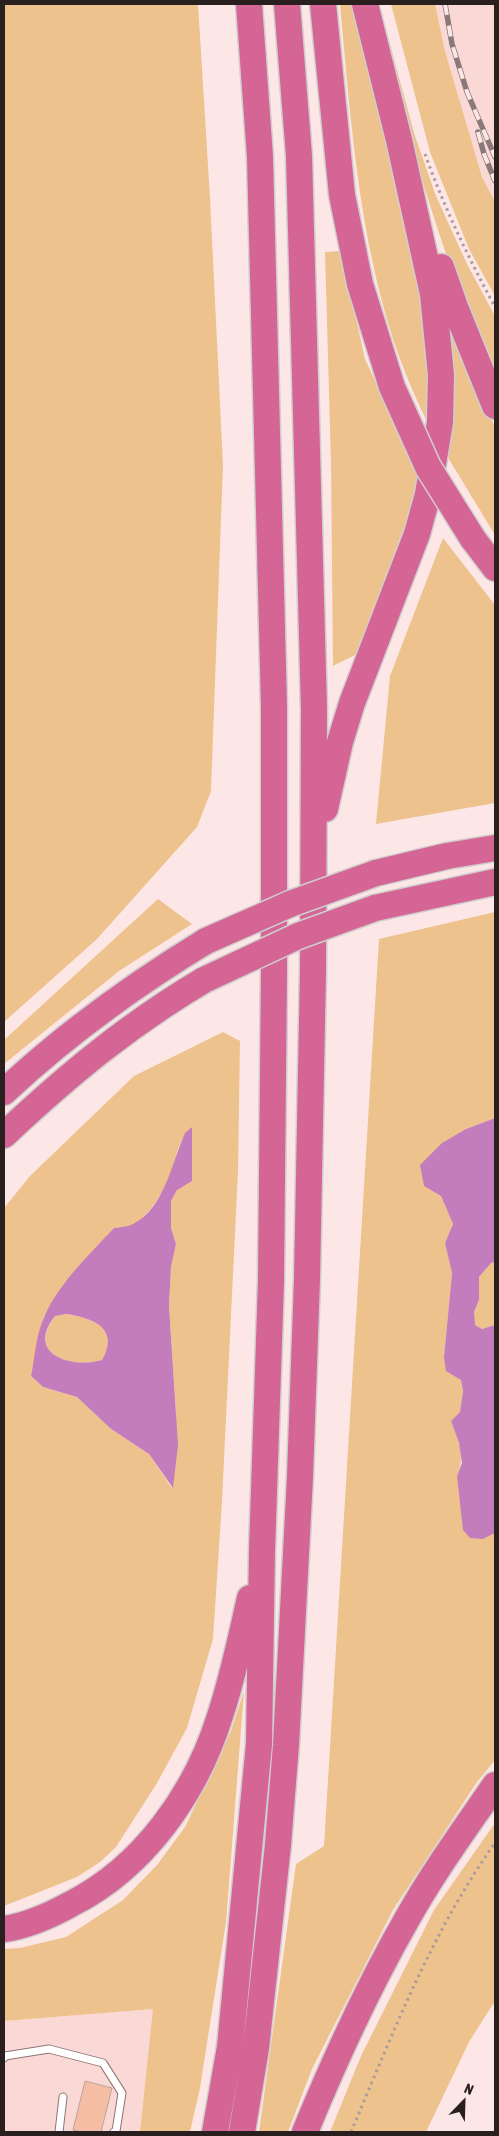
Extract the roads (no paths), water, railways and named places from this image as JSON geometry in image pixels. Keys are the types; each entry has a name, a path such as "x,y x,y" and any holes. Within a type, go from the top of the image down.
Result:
{"highway":[{"path":"215,2132 230,2047 259,1744 262,1551 271,1281 274,707 260,158 249,4"},
{"path":"242,2132 256,2048 278,1845 286,1745 300,1477 307,1279 314,861 314,709 300,176 287,4"},
{"path":"323,4 342,195 360,284 392,387 428,466 473,539 495,568"},
{"path":"314,861 340,742 352,703 418,534 428,494 440,422 441,375 433,294 399,140 365,4"},
{"path":"399,140 455,307 495,406"},
{"path":"4,1092 37,1061 98,1012 152,974 206,941 290,904 376,873 447,856 495,848"},
{"path":"4,1135 59,1083 105,1045 164,1003 204,980 298,936 376,908 495,882"},
{"path":"4,1929 14,1928 55,1913 91,1894 124,1870 147,1847 176,1807 199,1770 220,1717 262,1551"},
{"path":"305,2132 339,2052 394,1942 453,1846 495,1785"}],"lane":[{"path":"4,2058 5,2056 49,2049 103,2063 122,2093 116,2130 114,2132"},
{"path":"59,2132 63,2097"}],"railway":[{"path":"445,4 452,44 467,92 495,157"},
{"path":"478,132 484,154 495,181"}]}
